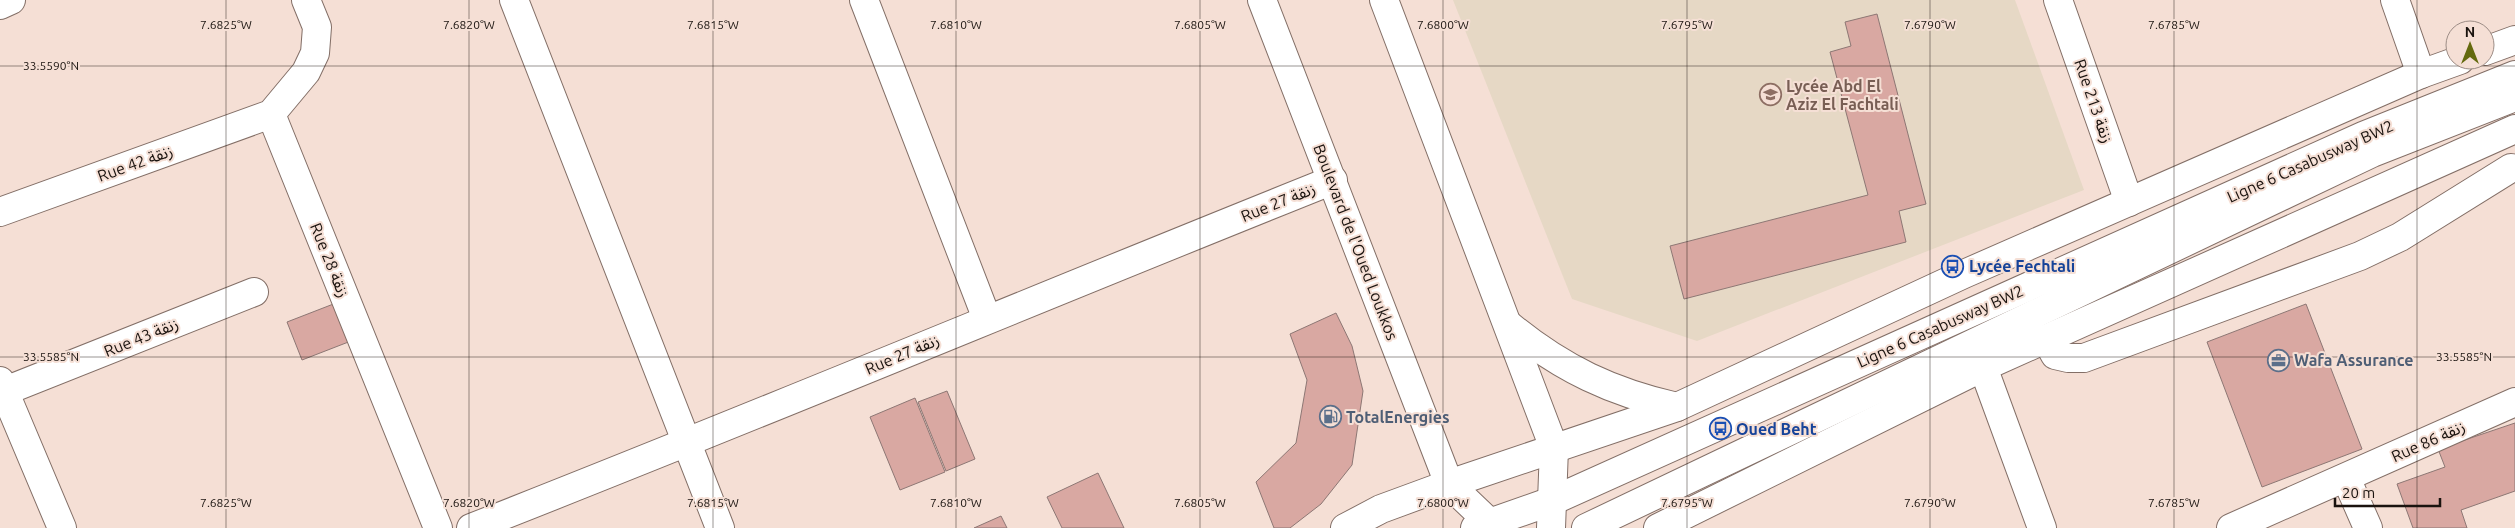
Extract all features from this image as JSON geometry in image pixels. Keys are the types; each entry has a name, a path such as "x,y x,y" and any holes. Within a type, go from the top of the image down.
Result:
{"street":[{"path":"0,4 11,0"},
{"path":"270,114 306,72 315,53 317,27 306,0"},
{"path":"514,0 720,528"},
{"path":"864,0 987,318"},
{"name":"Boulevard de l'Oued Loukkos","path":"1262,0 1449,484"},
{"path":"1384,0 1554,448 1551,528"},
{"name":"Rue 213 زنقة","path":"2058,0 2129,202"},
{"path":"2395,0 2421,74"},
{"path":"2495,47 2515,40"},
{"path":"1345,528 1381,509 1449,484 1678,407 1964,274 2421,74 2445,65"},
{"name":"Ligne 6 Casabusway BW2","path":"1486,526 1552,501 2363,136 2515,75"},
{"name":"Ligne 6 Casabusway BW2","path":"1586,528 2372,153 2515,97"},
{"name":"Rue 42 زنقة","path":"0,212 270,114"},
{"name":"Rue 28 زنقة","path":"270,114 438,528"},
{"path":"1658,528 1983,367 2507,132 2513,173 2400,237 2360,256 2084,358 2068,358 2055,355 2046,340"},
{"name":"Rue 27 زنقة","path":"471,528 686,444 987,318 1333,180"},
{"name":"Rue 43 زنقة","path":"1,389 254,292"},
{"path":"1508,325 1535,346 1593,381 1630,395 1678,407"},
{"path":"1983,367 2042,528"},
{"path":"1,389 62,528"},
{"name":"Rue 86 زنقة","path":"2231,528 2515,402"},
{"path":"2346,478 2368,528"},
{"path":"1449,484 1486,526"}],"shaded area":[{"name":"Lycée Abd El Aziz El Fachtali","path":"1453,0 2015,0 2084,190 1697,341 1572,299"}],"building":[{"path":"1877,14 1926,204 1899,211 1906,242 1684,299 1670,246 1868,195 1830,52 1851,46 1845,22"},
{"path":"336,303 351,341 302,360 287,322"},
{"path":"2306,304 2362,449 2262,487 2207,342"},
{"name":"TotalEnergies","path":"1336,313 1352,346 1363,391 1352,465 1321,504 1290,528 1274,528 1256,482 1296,443 1307,380 1290,334"},
{"path":"947,391 975,459 946,471 918,402"},
{"path":"915,398 945,472 900,490 870,417"},
{"path":"2515,423 2515,491 2461,510 2467,528 2413,528 2397,484 2445,467 2438,449"},
{"path":"1098,473 1124,528 1062,528 1047,497"},
{"path":"1001,516 1007,528 974,528"}],"place":[{"name":"Lycée Abd El Aziz El Fachtali","path":"1770,95"},
{"name":"Lycée Fechtali","path":"1953,266"},
{"name":"Wafa Assurance","path":"2278,360"},
{"name":"TotalEnergies","path":"1330,417"},
{"name":"Oued Beht","path":"1720,429"}]}
